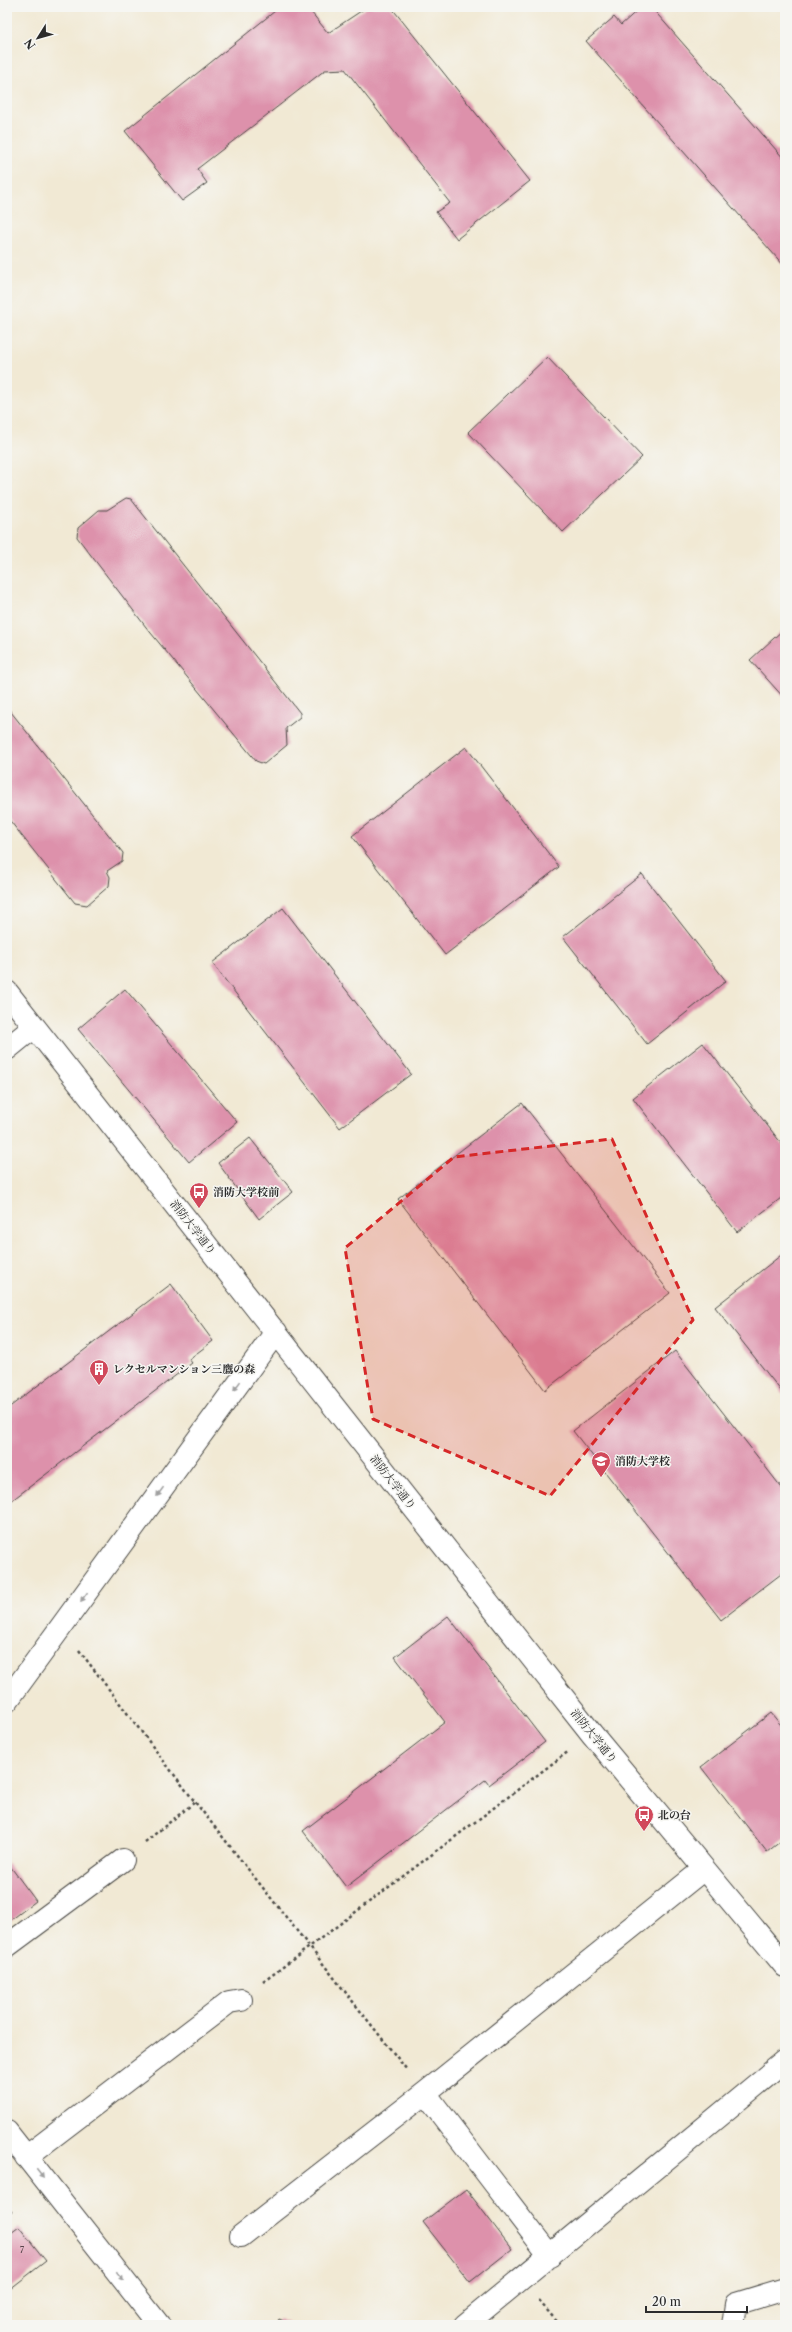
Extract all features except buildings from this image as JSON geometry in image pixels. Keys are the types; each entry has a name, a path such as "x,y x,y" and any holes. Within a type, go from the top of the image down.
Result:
{"street":[{"name":"消防大学通り","path":"7,992 592,1734 785,1966"},
{"path":"7,1049 34,1027"},
{"path":"7,1701 276,1332"},
{"path":"7,1946 123,1860"},
{"path":"241,2236 425,2093 704,1869"},
{"path":"26,2157 229,2002 241,2000"},
{"path":"465,2325 785,2061"},
{"path":"425,2093 550,2256"},
{"path":"7,2132 159,2325"},
{"path":"733,2325 736,2304 785,2289"}],"path":[{"path":"61,1628 195,1802 425,2093"},
{"path":"241,2000 309,1946 592,1734"},
{"path":"123,1860 195,1802"}],"highlighted area":[{"path":"612,1139 693,1320 550,1496 373,1419 345,1248 454,1157"}],"place":[{"name":"消防大学校前","path":"199,1209"},
{"name":"レクセルマンション三鷹の森","path":"99,1386"},
{"name":"消防大学校","path":"601,1478"},
{"name":"北の台","path":"644,1832"}]}
